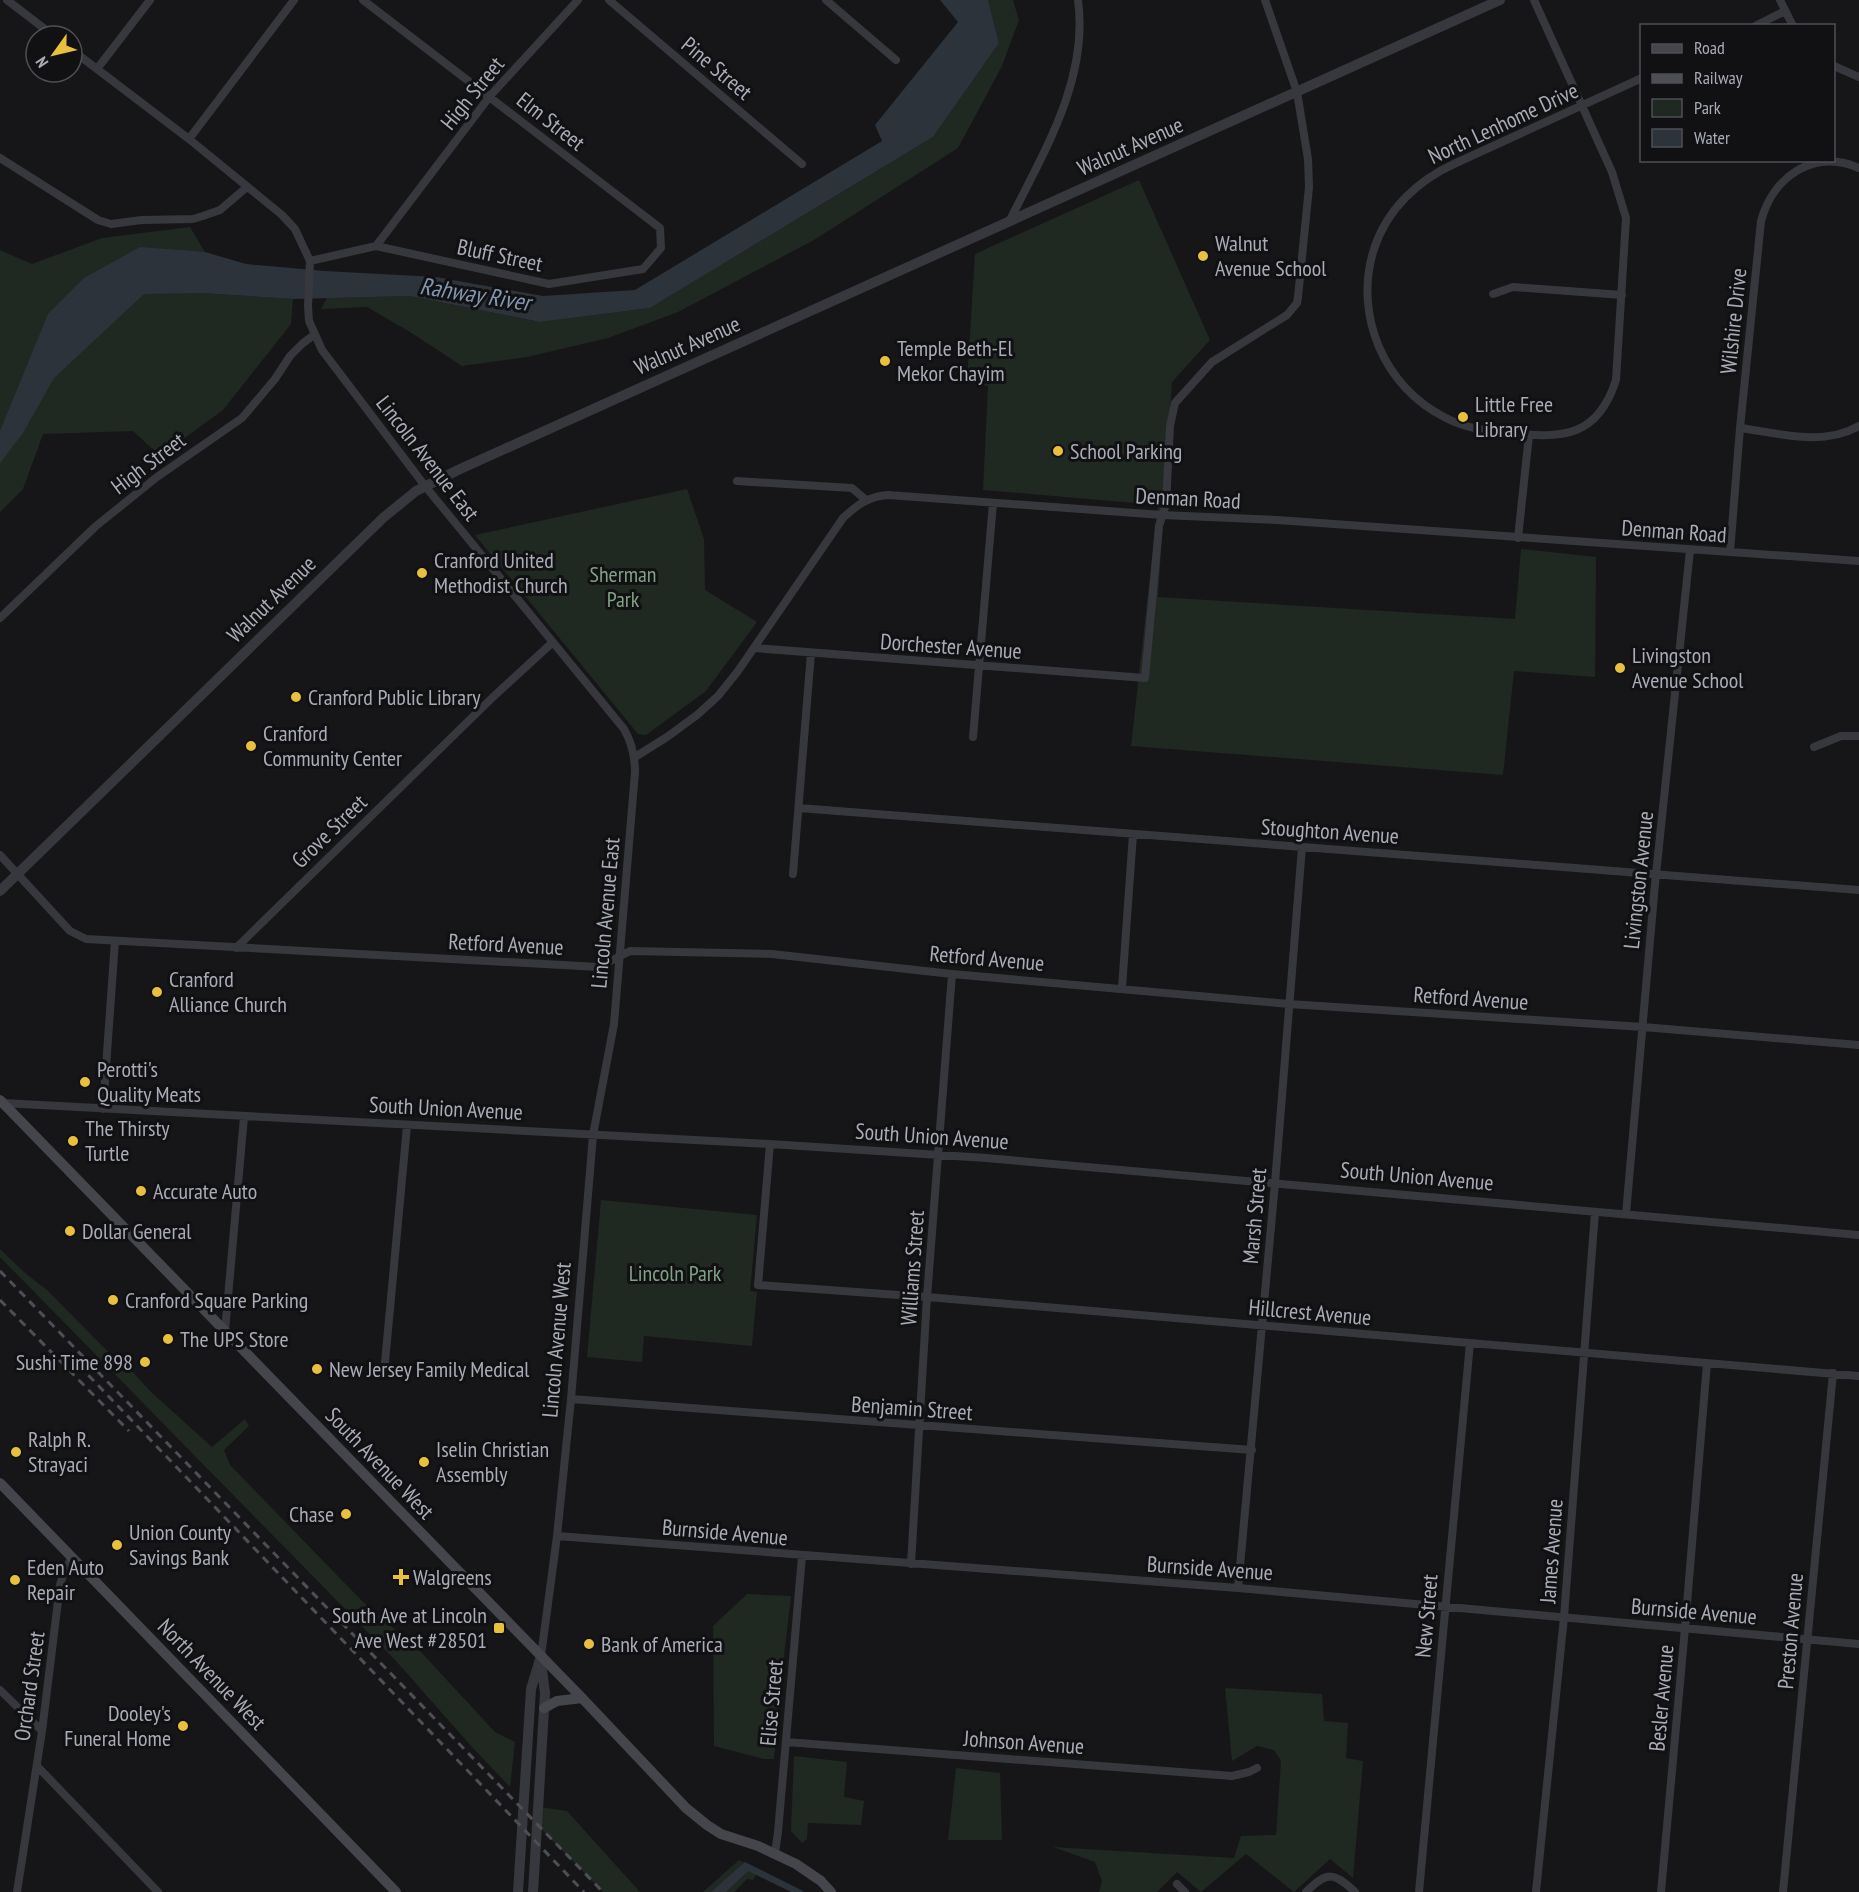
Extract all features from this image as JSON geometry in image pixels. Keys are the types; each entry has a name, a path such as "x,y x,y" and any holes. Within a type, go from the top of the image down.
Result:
{"main road":[{"name":"South Avenue West","path":"1,1102 582,1698 686,1808 722,1834 775,1852 821,1881 831,1892"},
{"name":"North Avenue West","path":"0,1483 396,1892"},
{"path":"544,1708 557,1701 582,1698"}],"street":[{"path":"7,0 38,24"},
{"path":"97,69 150,0"},
{"path":"189,139 294,0"},
{"name":"Elm Street","path":"363,0 660,228"},
{"name":"High Street","path":"376,246 490,96 578,0"},
{"name":"Pine Street","path":"609,0 802,164"},
{"path":"826,0 896,60"},
{"path":"1009,222 1051,137 1074,75 1078,40 1078,0"},
{"path":"1162,515 1166,504 1170,426 1175,403 1212,362 1278,322 1290,313 1297,303 1310,187 1306,141 1297,92 1265,0"},
{"name":"Walnut Avenue","path":"0,891 383,518 425,486 1500,0"},
{"name":"North Lenhome Drive","path":"1534,0 1581,106 1612,172 1626,218 1616,380 1612,394 1604,407 1588,423 1568,433 1546,437 1485,430 1460,424 1434,412 1412,395 1393,374 1376,341 1368,313 1369,270 1382,229 1398,205 1419,185 1443,169 1581,106 1640,78"},
{"path":"1780,0 1792,24"},
{"path":"1759,24 1785,11"},
{"name":"Lincoln Avenue East","path":"84,59 189,139 282,215 295,229 310,263 309,321 322,350 425,486 624,729 631,742 635,757 614,1024 593,1135"},
{"path":"1835,67 1859,77"},
{"path":"0,158 98,220 111,224 142,220 193,219 220,210 247,187"},
{"name":"Wilshire Drive","path":"1730,552 1761,221 1765,207 1781,183 1793,173 1806,167 1835,162 1859,168"},
{"name":"Bluff Street","path":"376,246 549,284 643,269 661,248 660,228"},
{"path":"310,263 376,246"},
{"path":"1493,294 1514,287 1622,295"},
{"name":"High Street","path":"0,618 96,526 157,477 242,418 275,379 290,356 314,335"},
{"path":"1740,428 1821,438 1843,435 1859,426"},
{"path":"1518,538 1529,435"},
{"path":"737,481 852,488 866,500"},
{"name":"Denman Road","path":"635,757 697,715 718,696 738,671 843,518 866,500 877,496 1162,515 1277,520 1859,561"},
{"path":"973,737 993,503"},
{"name":"Dorchester Avenue","path":"754,648 1145,678 1159,526 1162,515"},
{"name":"Livingston Avenue","path":"1626,1214 1656,874 1690,550"},
{"name":"Grove Street","path":"236,948 485,705 553,642"},
{"path":"793,874 811,653"},
{"path":"1814,747 1841,736 1859,736"},
{"name":"Stoughton Avenue","path":"799,808 1859,890"},
{"path":"1122,988 1133,834"},
{"name":"Marsh Street","path":"1238,1588 1252,1450 1302,847"},
{"name":"Retford Avenue","path":"0,855 70,931 86,939 599,967 630,951 772,954 952,974 1289,1004 1642,1027 1859,1045"},
{"path":"103,1108 115,941"},
{"name":"Williams Street","path":"911,1564 927,1297 952,974"},
{"name":"South Union Avenue","path":"1,1102 407,1126 770,1144 939,1156 1275,1183 1859,1235"},
{"path":"225,1331 244,1117"},
{"path":"385,1362 407,1126"},
{"name":"Lincoln Avenue West","path":"518,1892 531,1689 541,1656 557,1536 593,1135"},
{"name":"Hillcrest Avenue","path":"770,1144 758,1285 927,1297 1859,1376"},
{"name":"James Avenue","path":"1536,1892 1564,1617 1595,1212"},
{"name":"New Street","path":"1419,1892 1470,1343"},
{"name":"Besler Avenue","path":"1661,1892 1707,1363"},
{"name":"Preston Avenue","path":"1783,1892 1833,1373"},
{"name":"Benjamin Street","path":"571,1399 1252,1450"},
{"name":"Burnside Avenue","path":"557,1536 1238,1588 1859,1644"},
{"name":"Elise Street","path":"775,1852 802,1556"},
{"name":"Orchard Street","path":"17,1892 42,1731 60,1585 65,1569 72,1558"},
{"name":"Lincoln Avenue West","path":"533,1892 545,1693 541,1656"},
{"path":"0,1690 42,1731"},
{"name":"Johnson Avenue","path":"786,1742 1232,1776 1249,1773 1257,1768"},
{"path":"36,1766 158,1892"},
{"path":"1306,1892 1322,1878 1333,1876 1344,1881 1355,1892"},
{"path":"1177,1884 1185,1892"}],"green space":[{"path":"988,0 1013,0 1019,20 1002,66 958,148 814,240 678,312 608,338 527,357 462,366 367,307 321,309 327,298 410,296 540,322 650,308 933,137 999,43"},
{"path":"1139,180 1210,340 1172,382 1158,597 1515,619 1521,549 1596,557 1595,677 1514,671 1503,775 1131,746 1158,505 983,490 988,386 967,383 975,254"},
{"path":"190,227 205,252 201,293 293,299 291,324 223,410 160,456 133,431 43,434 23,489 0,512 0,250 32,264 102,238"},
{"name":"Sherman Park","path":"687,489 704,539 705,590 757,622 706,691 646,735 638,734 475,535"},
{"name":"Lincoln Park","path":"601,1200 757,1215 750,1291 757,1292 752,1346 644,1336 642,1362 587,1357"},
{"path":"0,1249 47,1290 122,1366 129,1368 150,1391 212,1447 245,1419 249,1426 224,1450 230,1465 363,1602 420,1651 495,1732 515,1742 510,1787 396,1661 0,1257"},
{"path":"747,1594 791,1596 774,1759 764,1759 714,1746 713,1626"},
{"path":"1225,1688 1322,1694 1324,1721 1348,1723 1346,1758 1363,1761 1353,1878 1330,1859 1294,1892 1246,1854 1201,1892 1177,1872 1157,1892 1099,1892 1102,1881 1095,1862 1053,1847 1234,1858 1241,1836 1276,1835 1281,1761 1274,1750 1257,1746 1232,1761"},
{"path":"794,1756 847,1762 844,1797 864,1801 861,1825 808,1823 807,1839 802,1843 791,1831"},
{"path":"956,1768 1000,1773 1002,1840 948,1840"},
{"path":"540,1807 567,1811 640,1892 603,1892 535,1823"},
{"path":"739,1860 759,1870 753,1880 747,1879 734,1892 703,1892"}],"water":[{"name":"Rahway River","path":"940,0 988,0 999,43 933,137 650,308 540,322 410,296 293,299 201,293 144,294 54,378 23,433 0,463 0,431 48,314 84,278 140,247 205,252 246,264 436,277 543,296 635,290 882,141 875,125 958,22"},
{"path":"745,1862 804,1892 791,1892 748,1871 726,1892 711,1892"}],"railway":[{"path":"0,1271 603,1892"},
{"path":"0,1300 129,1431"},
{"path":"69,1355 584,1892"}],"place":[{"name":"Walnut Avenue School","path":"1203,256"},
{"name":"Temple Beth-El Mekor Chayim","path":"885,361"},
{"name":"Little Free Library","path":"1463,417"},
{"name":"School Parking","path":"1058,451"},
{"name":"Cranford United Methodist Church","path":"422,573"},
{"name":"Livingston Avenue School","path":"1620,668"},
{"name":"Cranford Public Library","path":"296,697"},
{"name":"Cranford Community Center","path":"251,746"},
{"name":"Cranford Alliance Church","path":"157,992"},
{"name":"Perotti's Quality Meats","path":"85,1082"},
{"name":"The Thirsty Turtle","path":"73,1141"},
{"name":"Accurate Auto","path":"141,1191"},
{"name":"Dollar General","path":"70,1231"},
{"name":"Cranford Square Parking","path":"113,1300"},
{"name":"The UPS Store","path":"168,1339"},
{"name":"Sushi Time 898","path":"145,1362"},
{"name":"New Jersey Family Medical","path":"317,1369"},
{"name":"Ralph R. Strayaci","path":"16,1452"},
{"name":"Iselin Christian Assembly","path":"424,1462"},
{"name":"Chase","path":"346,1514"},
{"name":"Union County Savings Bank","path":"117,1545"},
{"name":"Walgreens","path":"401,1577"},
{"name":"Eden Auto Repair","path":"15,1580"},
{"name":"South Ave at Lincoln Ave West #28501","path":"499,1628"},
{"name":"Bank of America","path":"589,1644"},
{"name":"Dooley's Funeral Home","path":"183,1726"}]}
